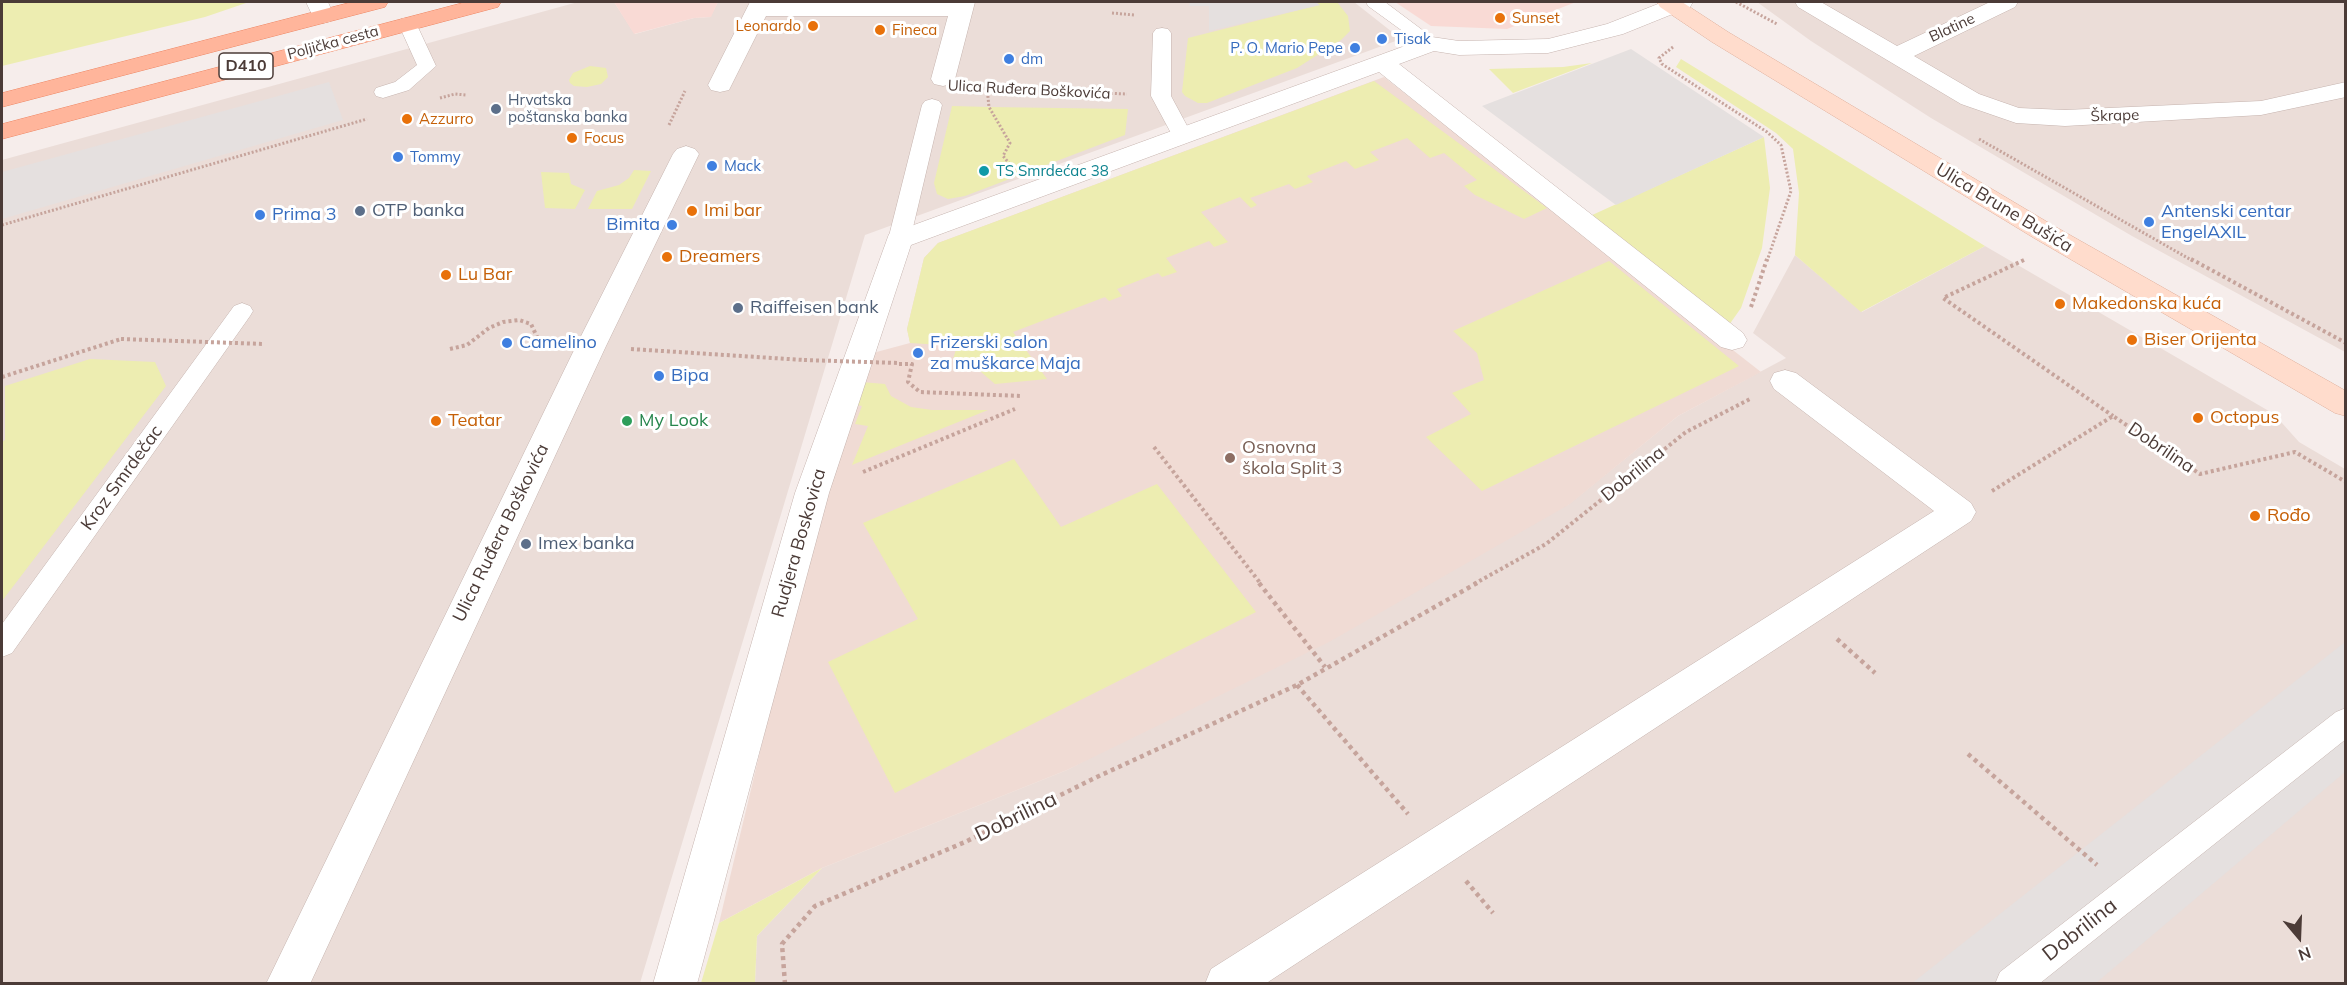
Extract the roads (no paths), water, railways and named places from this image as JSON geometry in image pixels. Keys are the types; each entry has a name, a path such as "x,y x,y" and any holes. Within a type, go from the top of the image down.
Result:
{"main road":[{"name":"Poljička cesta","path":"2,100 320,8 377,2"},
{"name":"Poljička cesta","path":"2,132 490,2"}],"street":[{"name":"Škrape","path":"1806,2 1970,99 2016,115 2065,118 2261,108 2306,100 2346,89"},
{"name":"Blatine","path":"1896,55 2007,2"},
{"path":"899,240 1432,44 1459,48 1548,46 1615,29 1674,3"},
{"name":"Ulica Brune Bušića","path":"1674,3 1720,37 2044,232 2346,405"},
{"path":"720,85 759,5"},
{"name":"Ulica Ruđera Boškovića","path":"759,5 963,5 943,79"},
{"path":"1381,62 1732,340"},
{"name":"Ulica Ruđera Boškovića","path":"286,984 591,346 686,154"},
{"name":"Rudjera Boskovica","path":"675,984 812,493 899,240"},
{"path":"1226,984 1959,512 1785,381"}],"lane":[{"path":"1374,2 1432,44"},
{"path":"383,92 402,86 427,66 407,23"},
{"path":"1162,33 1161,96 1182,135"},
{"name":"Rudjera Boskovica","path":"899,240 932,105"},
{"name":"Kroz Smrdečac","path":"2,645 242,311"},
{"name":"Dobrilina","path":"2012,984 2346,721"}],"place":[{"name":"Sunset","path":"1500,18"},
{"name":"Leonardo","path":"813,26"},
{"name":"Fineca","path":"880,30"},
{"name":"Tisak","path":"1382,39"},
{"name":"P. O. Mario Pepe","path":"1355,48"},
{"name":"dm","path":"1009,59"},
{"name":"Hrvatska poštanska banka","path":"496,109"},
{"name":"Azzurro","path":"407,119"},
{"name":"Focus","path":"572,138"},
{"name":"Tommy","path":"398,157"},
{"name":"Mack","path":"712,166"},
{"name":"TS Smrdećac 38","path":"984,171"},
{"name":"OTP banka","path":"360,211"},
{"name":"Imi bar","path":"692,211"},
{"name":"Prima 3","path":"260,215"},
{"name":"Antenski centar EngelAXIL","path":"2149,222"},
{"name":"Bimita","path":"672,225"},
{"name":"Dreamers","path":"667,257"},
{"name":"Lu Bar","path":"446,275"},
{"name":"Makedonska kuća","path":"2060,304"},
{"name":"Raiffeisen bank","path":"738,308"},
{"name":"Biser Orijenta","path":"2132,340"},
{"name":"Camelino","path":"507,343"},
{"name":"Frizerski salon za muškarce Maja","path":"918,353"},
{"name":"Bipa","path":"659,376"},
{"name":"Octopus","path":"2198,418"},
{"name":"Teatar","path":"436,421"},
{"name":"My Look","path":"627,421"},
{"name":"Osnovna škola Split 3","path":"1230,458"},
{"name":"Rođo","path":"2255,516"},
{"name":"Imex banka","path":"526,544"}]}
